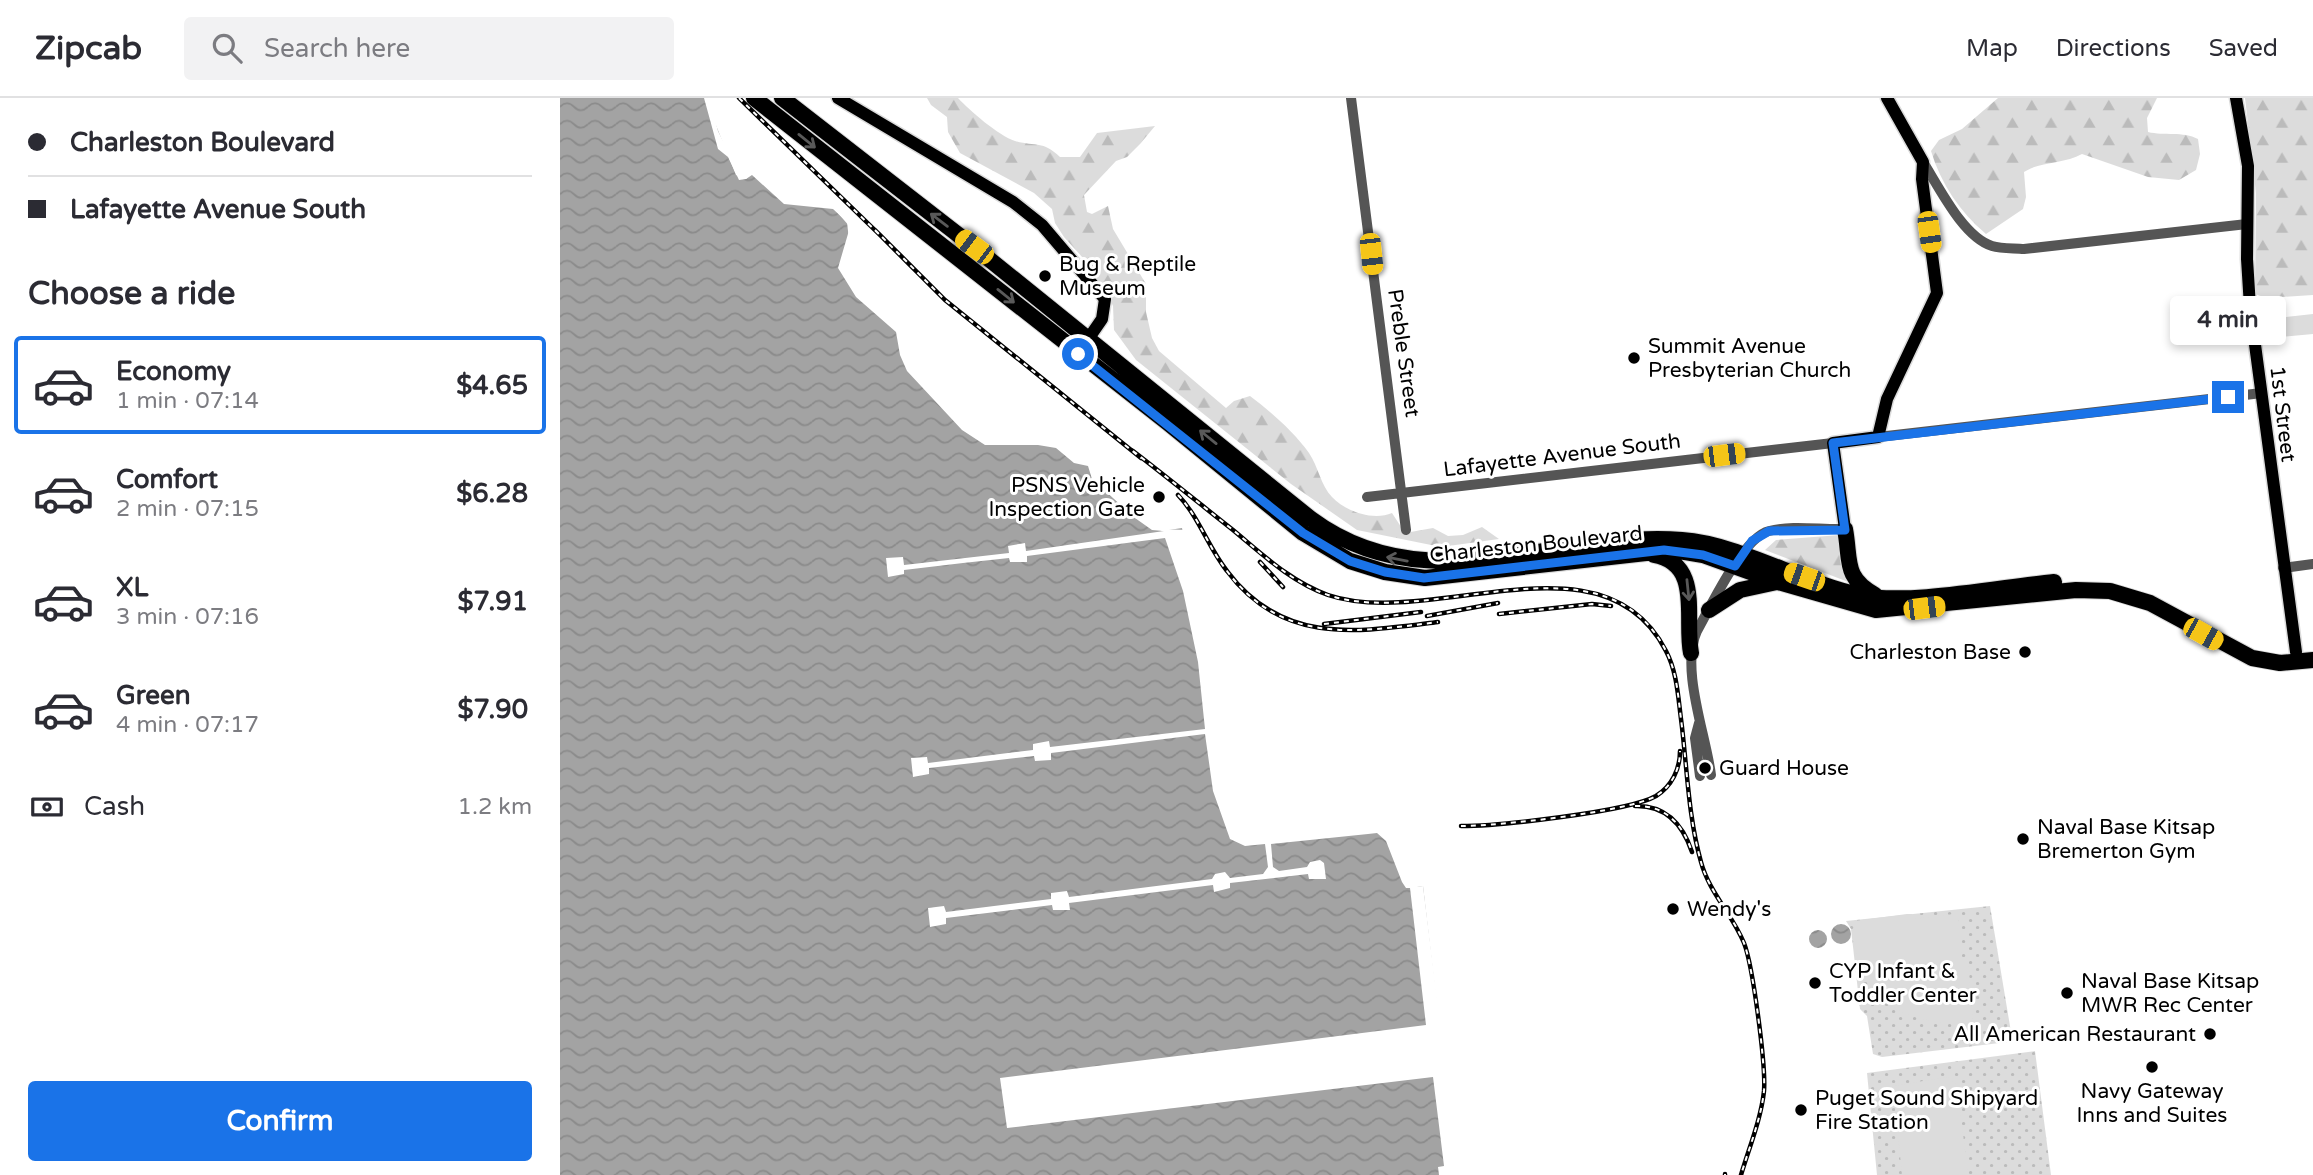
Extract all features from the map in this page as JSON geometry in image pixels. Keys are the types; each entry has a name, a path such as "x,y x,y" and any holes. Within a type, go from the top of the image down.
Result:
{"highway":[{"name":"Charleston Boulevard","path":"754,98 1303,533 1332,552 1373,569 1410,577 1448,577 1673,550 1739,561 1853,594 1881,598 2075,579 2111,581 2155,593 2245,644 2302,658"},
{"name":"Charleston Boulevard","path":"782,98 1089,338 1318,525 1366,551 1413,562 1447,562 1660,539 1701,542 1778,582 1862,608 1889,610 2076,590 2110,591 2150,603 2241,654 2264,661 2302,658"},
{"path":"1845,530 1851,573 1857,583 1881,598"},
{"path":"1645,554 1667,558 1686,575 1689,591 1687,632 1691,653"},
{"path":"1709,610 1740,590 1778,582"},
{"path":"2302,658 2313,650"}],"main road":[{"path":"838,98 974,177 1042,225 1105,299 1102,319 1078,354"},
{"path":"1878,437 1887,399 1937,293 1922,178 1923,163 1887,98"},
{"name":"1st Street","path":"2236,98 2248,166 2250,307 2290,611 2302,658"},
{"name":"Lafayette Avenue South","path":"1833,443 1878,437"},
{"path":"1833,443 1845,530"}],"street":[{"name":"Preble Street","path":"1351,98 1406,530"},
{"path":"1923,163 1968,230 1980,242 1994,247 2024,249 2247,224"},
{"name":"Lafayette Avenue South","path":"1878,437 2262,393"},
{"name":"Lafayette Avenue South","path":"1367,497 1833,443"},
{"path":"1706,776 1695,738 1699,723 1691,653 1692,642 1709,610 1752,541 1769,531 1845,530"},
{"path":"2284,568 2313,564"}],"green space":[{"path":"927,98 958,98 1001,134 1022,143 1043,146 1060,157 1080,157 1097,133 1155,126 1127,157 1116,161 1084,195 1087,212 1092,214 1108,206 1113,229 1146,284 1146,312 1152,338 1159,351 1226,408 1234,401 1250,396 1266,409 1303,445 1328,492 1352,511 1377,516 1392,513 1405,533 1433,528 1448,536 1463,535 1482,527 1499,539 1441,547 1357,530 1291,484 1136,360 1114,330 1113,306 1107,293 1083,258 1064,237 1055,223 1052,209 1034,193 960,153 948,132 947,117 931,105"},
{"path":"1998,98 2157,98 2147,118 2148,132 2186,135 2198,139 2200,154 2196,170 2179,180 2148,177 2082,154 2036,166 2024,172 2026,197 2023,209 1986,234 1952,197 1931,151 1939,140 1962,129"},
{"path":"2245,98 2313,98 2313,295 2266,298 2255,294 2256,193"},
{"path":"2313,314 2313,334 2281,337 2278,318"},
{"path":"1840,535 1851,583 1765,550 1776,540"},
{"path":"1990,906 2012,1038 2008,1042 1882,1057 1873,1054 1867,1016 1860,1009 1851,929 1846,921"},
{"path":"1912,914 1913,919 1954,914 1958,918 1962,958 1968,958 1973,1022 1940,1022 1908,1014 1893,1007 1870,985 1859,964 1854,921"},
{"path":"2035,1051 2051,1175 1877,1175 1867,1073"},
{"path":"1947,1077 1957,1084 1968,1175 1902,1175 1893,1086"}],"water":[{"path":"560,98 705,98 736,175 746,179 752,175 784,204 833,209 847,222 850,249 889,307 911,360 989,437 1069,444 1153,526 1162,531 1182,528 1237,834 1384,827 1411,888 1423,886 1457,1175 560,1175"},
{"path":"1841,924 1848,927 1851,934 1848,941 1841,944 1834,941 1831,934 1834,927"},
{"path":"1818,930 1824,933 1827,939 1824,945 1818,948 1812,945 1809,939 1812,933"}],"pier":[{"path":"704,98 709,98 718,131 740,176 752,172 746,179 739,180 728,157 718,149"},
{"path":"831,205 853,226 853,248 865,270 892,304 918,326 915,359 990,433 1053,434 1068,440 1109,472 1161,529 1186,530 1187,536 1184,538 1192,547 1203,578 1224,747 1240,831 1384,824 1407,840 1413,884 1416,887 1423,886 1459,1175 1439,1175 1438,1167 1444,1166 1433,1077 1007,1128 1000,1078 1426,1025 1410,888 1406,888 1402,882 1386,841 1377,833 1271,844 1273,867 1279,871 1307,867 1310,862 1320,860 1324,863 1326,879 1309,879 1308,874 1230,883 1230,888 1214,892 1213,885 1069,903 1070,910 1053,910 1052,905 946,918 946,924 930,927 928,908 944,906 946,912 1051,899 1051,893 1067,891 1069,897 1212,879 1215,874 1225,872 1230,878 1263,874 1268,867 1265,844 1245,846 1230,839 1213,791 1205,734 1051,753 1051,760 1035,761 1034,756 929,768 929,774 913,777 911,758 927,757 928,763 1033,750 1033,744 1049,741 1050,747 1205,729 1198,662 1183,591 1165,538 1027,556 1027,562 1010,562 1009,558 904,570 904,574 888,577 886,558 903,557 904,565 1009,553 1008,546 1025,543 1026,551 1164,531 1152,530 1135,518 1092,479 1088,466 1074,463 1056,448 1038,445 985,445 962,430 907,371 900,355 896,332 856,297 838,268 850,227"}],"railway":[{"path":"739,98 882,237"},
{"path":"875,230 945,300 1141,458"},
{"path":"1133,451 1277,567 1328,595 1370,602 1415,601 1512,590 1559,588 1601,595 1638,615 1666,651 1673,667 1691,809 1701,862 1709,883 1744,943 1755,993 1764,1091 1758,1123 1741,1175"},
{"path":"1178,495 1227,571 1249,595 1272,612 1297,623 1351,630 1438,622"},
{"path":"1260,562 1283,587"},
{"path":"1427,616 1498,603"},
{"path":"1499,614 1592,604 1611,606"},
{"path":"1324,624 1421,612"},
{"path":"1461,826 1562,817 1641,802 1656,796 1671,782 1677,771 1680,751"},
{"path":"1635,806 1656,809 1672,818 1684,833 1692,852"}],"place":[{"name":"Bug & Reptile Museum","path":"1045,276"},
{"name":"Summit Avenue Presbyterian Church","path":"1634,358"},
{"name":"PSNS Vehicle Inspection Gate","path":"1159,497"},
{"name":"Charleston Base","path":"2025,652"},
{"name":"Guard House","path":"1705,768"},
{"name":"Naval Base Kitsap Bremerton Gym","path":"2023,839"},
{"name":"Wendy's","path":"1673,909"},
{"name":"CYP Infant & Toddler Center","path":"1815,983"},
{"name":"Naval Base Kitsap MWR Rec Center","path":"2067,993"},
{"name":"All American Restaurant","path":"2210,1034"},
{"name":"Navy Gateway Inns and Suites","path":"2152,1067"},
{"name":"Puget Sound Shipyard Fire Station","path":"1801,1110"}],"route":[{"path":"1078,354 1303,533 1332,552 1385,572 1424,578 1664,550 1703,555 1735,566 1752,541 1769,531 1845,530 1833,443 2228,397"}]}
